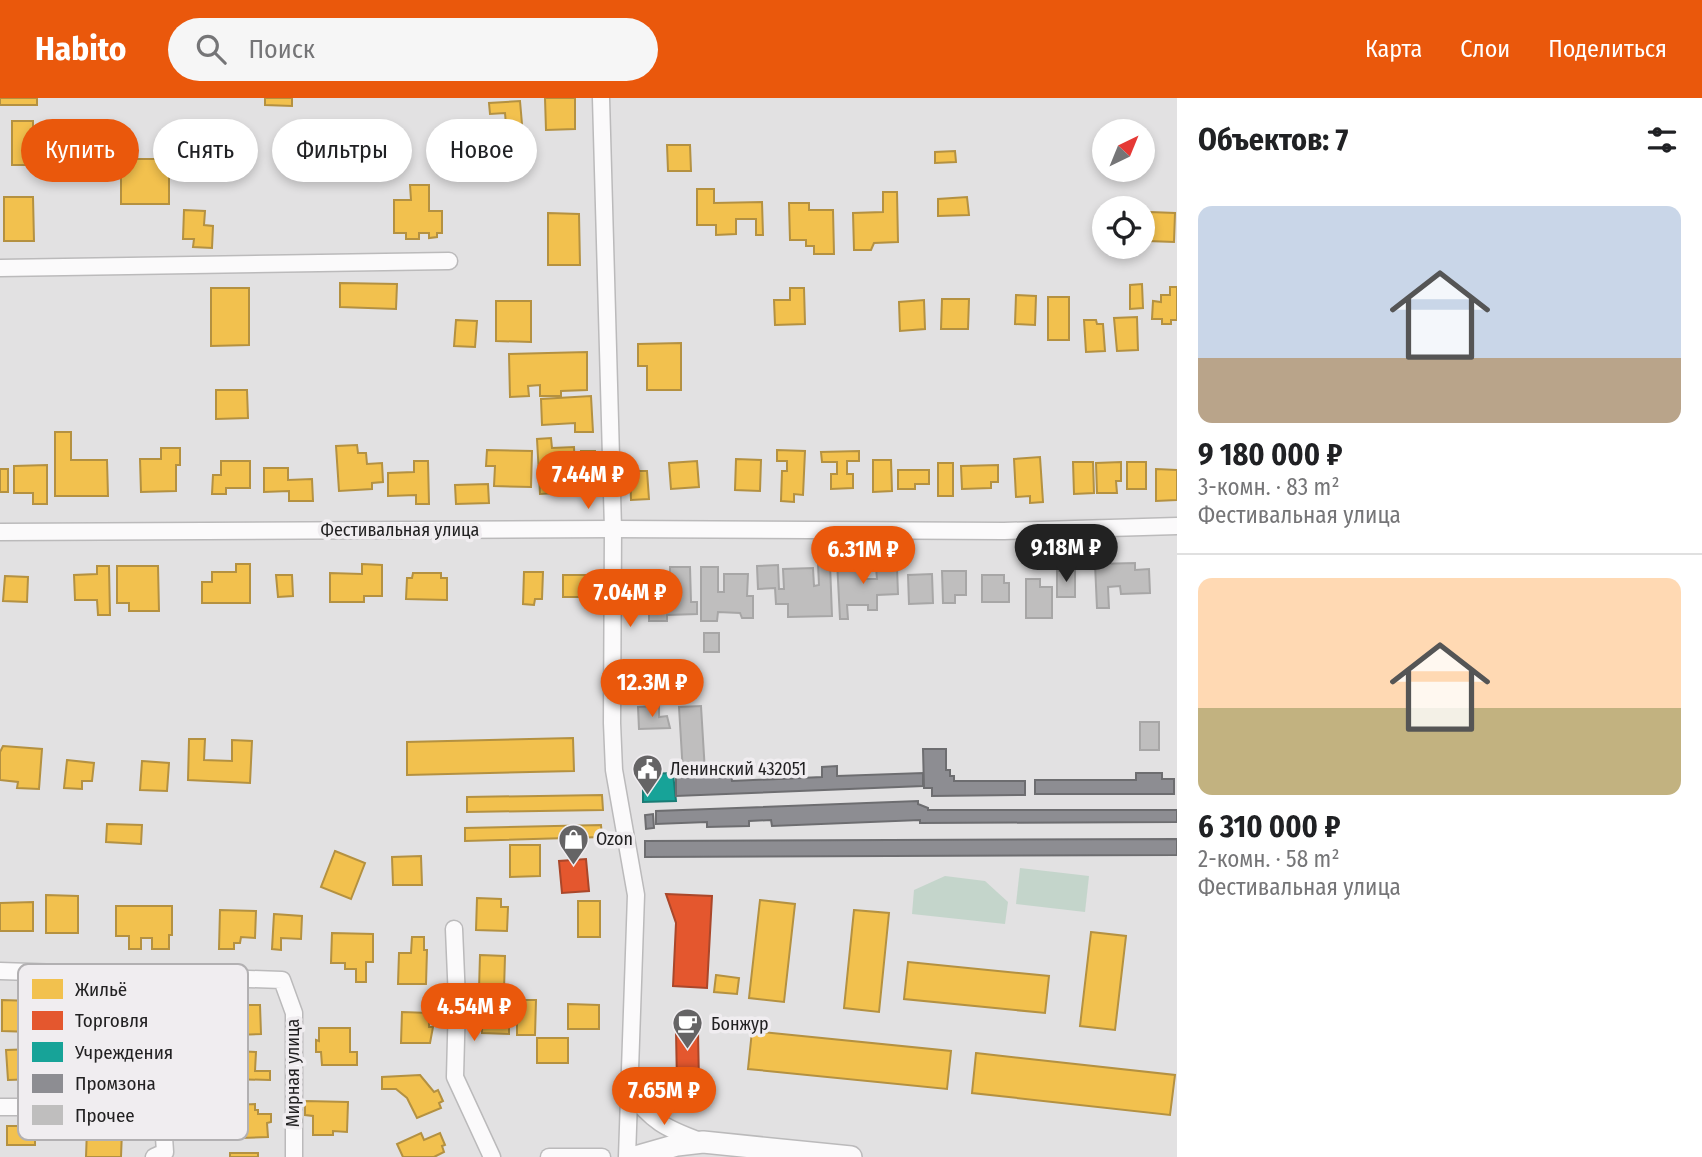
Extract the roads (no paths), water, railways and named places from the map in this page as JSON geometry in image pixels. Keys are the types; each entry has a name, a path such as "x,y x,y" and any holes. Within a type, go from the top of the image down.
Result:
{"main road":[{"path":"635,1157 677,1145 702,1142 851,1157"}],"street":[{"path":"601,98 612,530 614,770 636,895 627,1157"},
{"path":"0,268 449,261"},
{"name":"Фестивальная улица","path":"0,532 1004,531 1177,526"},
{"path":"454,929 457,1000 455,1077 492,1157"},
{"name":"Мирная улица","path":"0,971 18,972"},
{"name":"Мирная улица","path":"248,979 282,980 294,1013 294,1157"},
{"path":"630,1091 641,1108 654,1120 670,1130 702,1142"},
{"path":"0,1107 18,1107"},
{"path":"153,1157 164,1152 163,1140"},
{"path":"549,1157 602,1157"}],"place":[{"name":"Ленинский 432051","path":"647,796"},
{"name":"Ozon","path":"573,866"},
{"name":"Бонжур","path":"688,1051"}]}
